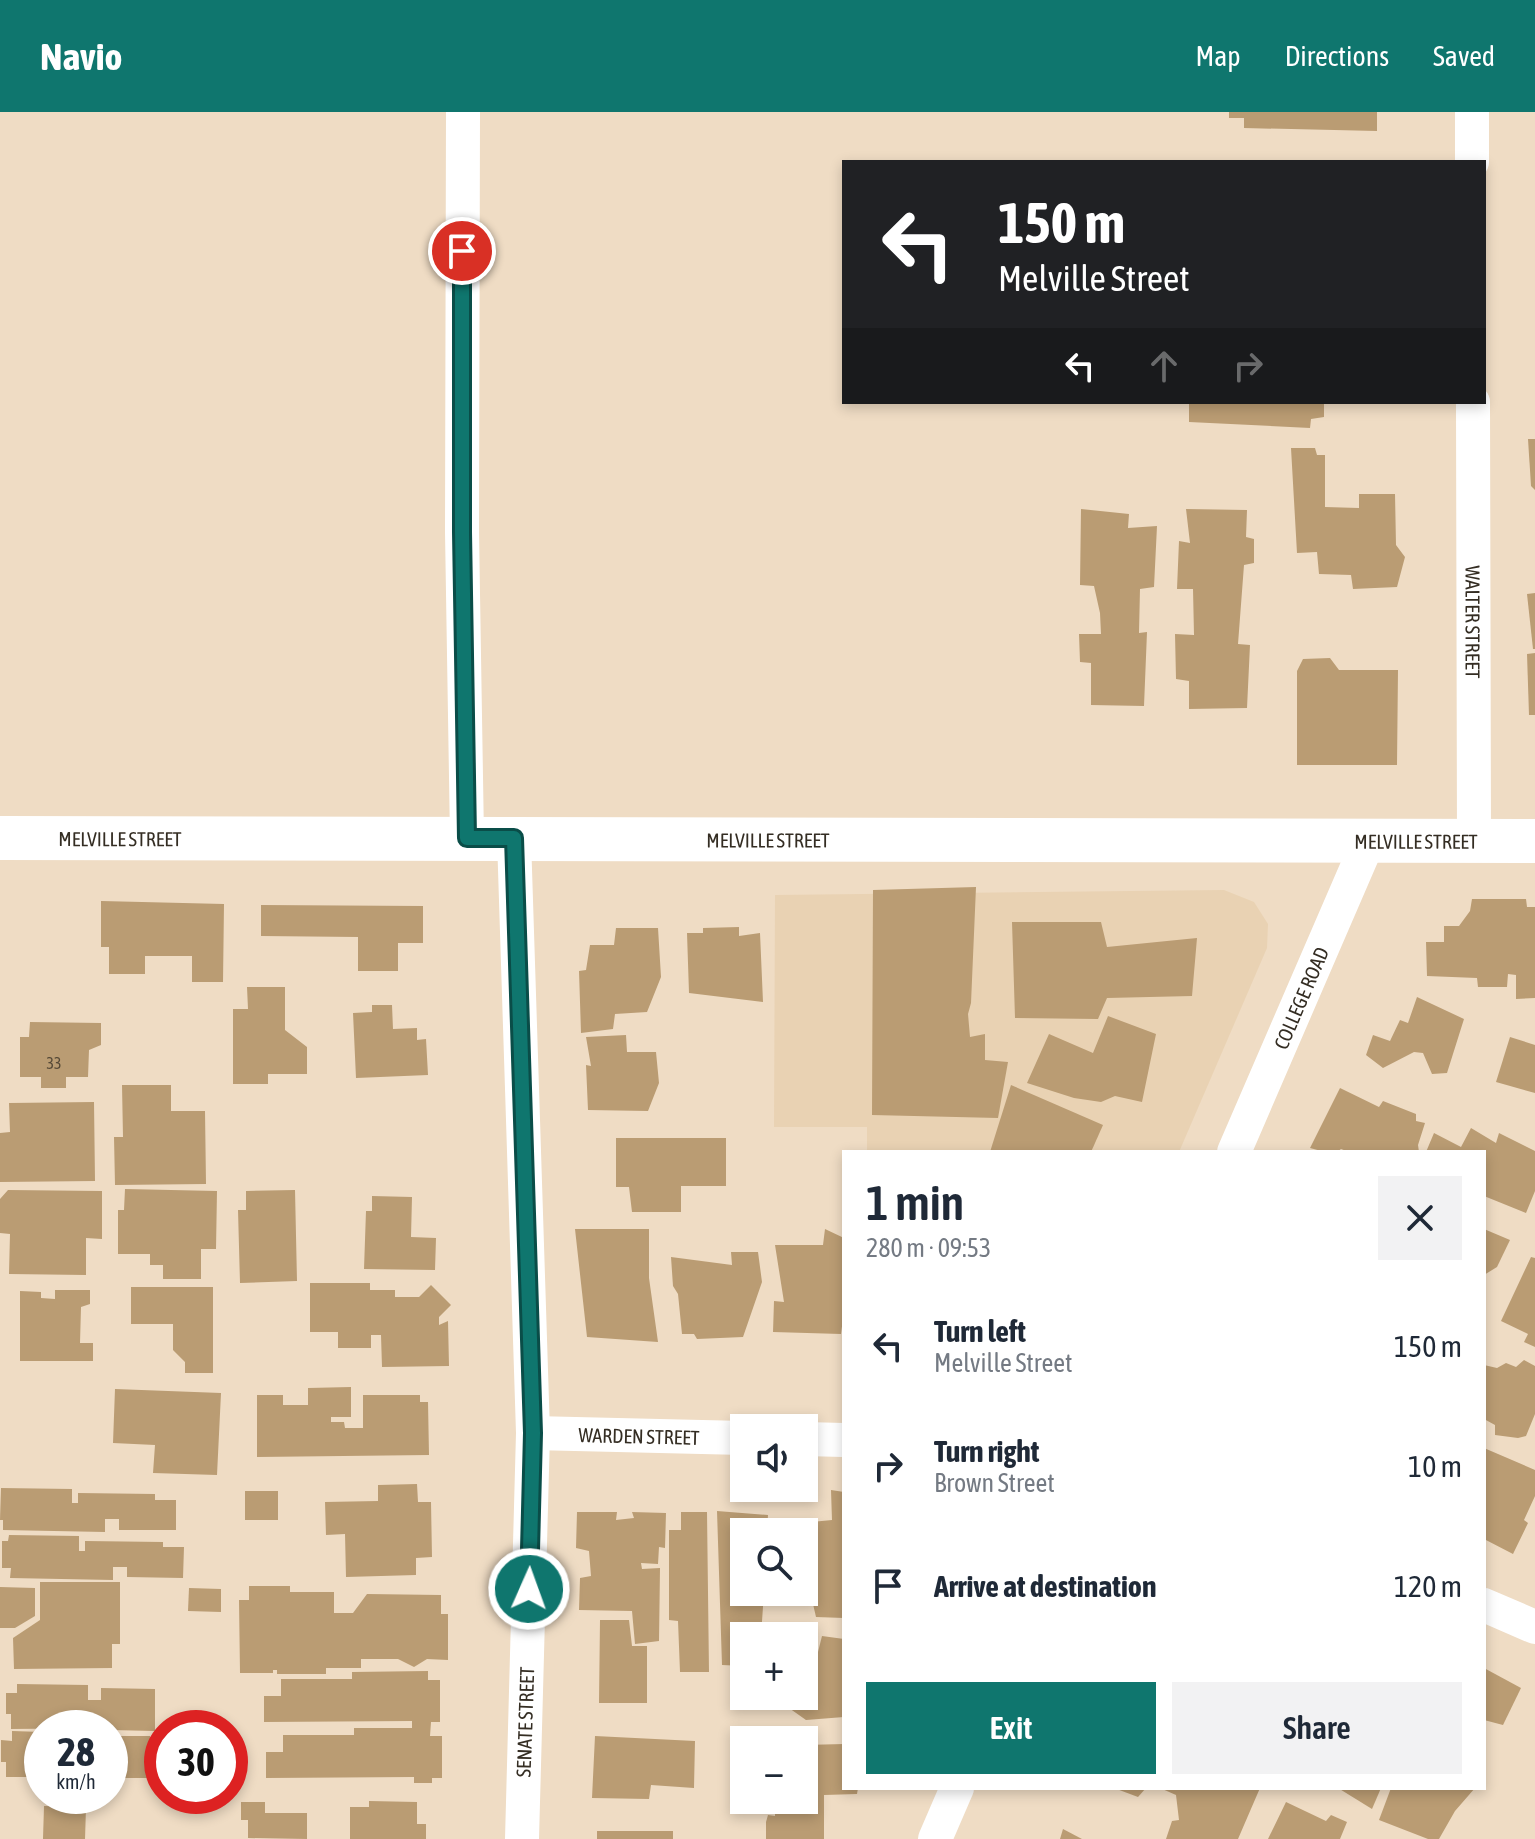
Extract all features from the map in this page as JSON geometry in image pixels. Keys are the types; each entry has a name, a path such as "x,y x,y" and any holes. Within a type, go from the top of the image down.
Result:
{"street":[{"path":"463,112 462,532 467,838"},
{"path":"1472,112 1472,160"},
{"name":"WALTER STREET","path":"1473,404 1474,842"},
{"name":"MELVILLE STREET","path":"0,838 1535,841"},
{"name":"SENATE STREET","path":"514,838 533,1433 522,1839"},
{"name":"COLLEGE ROAD","path":"1235,1150 1368,842"},
{"name":"WARDEN STREET","path":"533,1433 730,1438"},
{"path":"818,1439 842,1440"},
{"path":"1486,1606 1535,1627"},
{"path":"935,1839 956,1790"}],"shaded area":[{"path":"1224,890 1254,902 1268,924 1267,948 1180,1150 867,1150 867,1127 774,1127 775,895"}],"building":[{"path":"1229,112 1377,112 1377,131 1244,128 1244,118 1229,118"},
{"path":"1189,404 1324,404 1324,417 1311,419 1310,428 1189,422"},
{"path":"1528,439 1535,439 1535,490 1531,486"},
{"path":"1291,448 1315,448 1317,455 1325,455 1325,507 1359,508 1359,494 1395,494 1396,545 1405,557 1397,587 1353,589 1351,575 1319,574 1317,552 1297,553"},
{"path":"1081,509 1129,514 1128,528 1157,526 1154,587 1140,589 1139,633 1147,632 1144,706 1091,705 1091,663 1080,662 1079,634 1101,634 1100,613 1094,586 1080,585"},
{"path":"1186,509 1247,510 1246,537 1254,539 1254,563 1244,565 1238,644 1250,645 1247,708 1189,709 1189,681 1176,679 1175,634 1194,635 1193,589 1177,589 1179,541 1190,543"},
{"path":"1535,593 1535,649 1533,649 1527,594"},
{"path":"1535,653 1535,715 1529,715 1527,654"},
{"path":"1330,658 1339,670 1398,670 1397,765 1297,765 1297,671 1303,659"},
{"path":"976,887 968,1014 970,1037 985,1034 985,1060 1008,1062 998,1118 872,1115 873,890"},
{"path":"1472,899 1526,899 1527,907 1535,907 1535,998 1516,999 1516,975 1508,974 1507,987 1478,987 1477,978 1427,976 1426,942 1444,942 1444,926 1459,926 1470,911"},
{"path":"101,901 224,904 223,982 192,982 192,956 145,956 145,974 109,974 109,947 101,947"},
{"path":"261,905 423,906 423,943 398,943 398,971 358,971 358,937 261,936"},
{"path":"1012,922 1101,922 1107,947 1197,938 1192,996 1107,998 1098,1019 1015,1018"},
{"path":"739,927 739,936 760,933 763,1002 689,993 687,933 703,933 703,928"},
{"path":"616,928 658,928 661,977 647,1012 615,1014 613,1029 581,1033 579,971 586,970 590,945 614,945"},
{"path":"247,987 285,987 285,1030 307,1047 307,1074 268,1074 268,1084 233,1084 233,1009 248,1009"},
{"path":"1417,997 1464,1019 1447,1073 1432,1074 1423,1053 1414,1052 1383,1068 1366,1055 1373,1035 1390,1041 1400,1020 1408,1023"},
{"path":"372,1005 392,1005 393,1029 417,1028 417,1040 426,1039 428,1075 356,1078 353,1013 372,1012"},
{"path":"1108,1016 1156,1034 1142,1102 1115,1096 1101,1102 1074,1098 1027,1083 1049,1034 1093,1053"},
{"path":"30,1022 101,1023 101,1045 89,1050 88,1077 66,1077 66,1088 41,1088 41,1077 20,1077 20,1037 29,1037"},
{"path":"626,1035 627,1052 656,1052 659,1083 648,1111 588,1110 586,1065 591,1066 586,1037"},
{"path":"1510,1037 1535,1045 1535,1093 1496,1082"},
{"path":"122,1085 171,1085 171,1111 205,1111 206,1184 115,1185 114,1137 123,1137"},
{"path":"1011,1085 1103,1125 1092,1150 991,1150"},
{"path":"1340,1088 1379,1107 1383,1101 1416,1114 1416,1121 1425,1123 1419,1150 1310,1148"},
{"path":"94,1102 95,1181 0,1182 0,1133 10,1132 9,1103"},
{"path":"1471,1128 1496,1143 1499,1133 1535,1151 1535,1191 1526,1213 1486,1197 1486,1150 1427,1150 1434,1133 1461,1147"},
{"path":"616,1138 726,1138 726,1186 681,1186 681,1212 632,1212 629,1187 616,1187"},
{"path":"125,1189 217,1191 216,1249 201,1249 201,1279 163,1279 163,1265 150,1265 150,1254 118,1254 118,1210 124,1210"},
{"path":"8,1190 102,1191 102,1239 86,1238 86,1275 9,1274 10,1234 0,1233 0,1199"},
{"path":"295,1190 297,1281 240,1283 238,1210 246,1210 246,1191"},
{"path":"372,1196 412,1197 411,1237 436,1238 435,1270 364,1269 366,1211 372,1211"},
{"path":"575,1229 649,1229 649,1278 658,1342 587,1337"},
{"path":"825,1229 842,1237 841,1334 773,1332 774,1301 784,1302 775,1245 823,1245"},
{"path":"1486,1230 1510,1240 1497,1267 1486,1274"},
{"path":"731,1252 758,1252 762,1282 743,1337 697,1339 694,1334 682,1334 671,1257 732,1265"},
{"path":"1531,1257 1535,1258 1535,1347 1524,1342 1528,1334 1501,1321"},
{"path":"310,1283 370,1283 370,1290 395,1290 395,1297 419,1297 431,1285 451,1305 439,1317 439,1325 448,1321 449,1366 382,1367 381,1335 371,1335 371,1348 338,1348 338,1332 310,1332"},
{"path":"131,1287 213,1287 213,1373 185,1373 185,1362 173,1350 173,1324 131,1324"},
{"path":"55,1290 90,1290 90,1304 81,1307 80,1343 93,1343 93,1361 20,1361 20,1291 41,1292 41,1298 55,1299"},
{"path":"1524,1360 1535,1366 1535,1414 1526,1436 1495,1435 1495,1425 1486,1420 1486,1365 1497,1368 1506,1363 1516,1367"},
{"path":"351,1387 351,1417 331,1417 331,1422 344,1422 345,1428 363,1428 363,1395 420,1395 420,1402 428,1402 429,1455 257,1457 257,1395 283,1395 283,1405 308,1405 308,1388"},
{"path":"115,1389 221,1393 217,1475 153,1473 155,1445 113,1443"},
{"path":"1486,1449 1535,1470 1535,1496 1524,1520 1528,1523 1513,1554 1486,1540"},
{"path":"417,1484 418,1502 431,1502 432,1557 416,1558 416,1575 346,1577 345,1534 326,1535 325,1502 378,1501 378,1485"},
{"path":"1,1488 72,1489 72,1503 78,1503 78,1493 155,1494 155,1500 176,1500 176,1530 119,1530 119,1519 105,1519 105,1532 3,1530 3,1520 0,1520"},
{"path":"831,1490 842,1492 842,1618 816,1617 813,1606 818,1606 818,1521 832,1520"},
{"path":"245,1491 278,1491 278,1520 245,1520"},
{"path":"717,1511 768,1515 768,1518 730,1518 730,1606 763,1606 762,1622 730,1622 730,1665 722,1665"},
{"path":"577,1512 617,1512 616,1520 634,1518 632,1512 666,1513 665,1548 659,1547 658,1564 641,1563 642,1569 660,1568 659,1641 635,1644 632,1611 579,1610 580,1578 591,1576 589,1551 576,1548"},
{"path":"681,1512 707,1512 709,1672 680,1672 678,1621 669,1620 669,1530 681,1530"},
{"path":"9,1535 79,1536 79,1551 85,1551 85,1541 163,1542 163,1547 184,1547 183,1578 127,1577 127,1567 113,1567 113,1580 10,1578 11,1568 2,1568 2,1541 8,1541"},
{"path":"40,1582 120,1582 120,1644 112,1644 112,1668 14,1669 13,1638 40,1620"},
{"path":"249,1586 290,1586 290,1592 334,1592 334,1613 353,1613 367,1594 441,1595 441,1614 448,1614 448,1660 427,1659 414,1667 398,1659 361,1659 361,1668 326,1668 326,1674 277,1674 277,1670 273,1673 240,1673 239,1600 249,1600"},
{"path":"0,1587 35,1588 35,1616 15,1628 0,1628"},
{"path":"189,1588 221,1589 221,1612 188,1611"},
{"path":"600,1620 629,1620 632,1646 647,1646 647,1703 599,1703"},
{"path":"822,1636 842,1639 842,1717 806,1720 792,1710 818,1710 818,1652"},
{"path":"1486,1669 1521,1688 1503,1725 1486,1721"},
{"path":"428,1671 428,1680 440,1680 440,1722 431,1722 430,1736 442,1736 442,1778 432,1778 432,1783 414,1783 414,1777 266,1778 266,1752 283,1752 283,1735 354,1735 354,1728 412,1728 412,1721 264,1722 264,1696 281,1696 281,1679 352,1679 352,1672"},
{"path":"17,1684 88,1685 88,1700 101,1700 101,1688 155,1689 155,1710 144,1710 144,1731 128,1730 128,1710 24,1710 24,1729 11,1729 11,1714 6,1714 6,1693 17,1693"},
{"path":"12,1731 24,1731 24,1777 6,1777 6,1762 1,1762 1,1740 12,1741"},
{"path":"128,1736 144,1736 144,1778 128,1778"},
{"path":"595,1736 695,1741 694,1788 651,1785 649,1799 592,1798"},
{"path":"842,1744 842,1790 858,1790 857,1794 824,1795 824,1839 766,1839 768,1815 818,1814 818,1745"},
{"path":"1119,1790 1144,1790 1138,1797"},
{"path":"1165,1790 1259,1790 1238,1839 1166,1839 1172,1821 1179,1820 1176,1795"},
{"path":"1341,1790 1380,1790 1372,1809"},
{"path":"1390,1790 1473,1790 1455,1811 1439,1839 1428,1839 1379,1820"},
{"path":"369,1801 417,1802 417,1824 426,1824 426,1839 350,1839 350,1807 369,1807"},
{"path":"248,1802 265,1802 265,1813 307,1813 307,1839 248,1838 248,1820 241,1820 241,1814 248,1814"},
{"path":"1286,1802 1326,1821 1331,1815 1347,1822 1340,1839 1268,1839"},
{"path":"44,1814 86,1814 85,1839 43,1839"},
{"path":"1063,1829 1082,1839 1060,1839"},
{"path":"597,1831 673,1831 673,1839 597,1839"}],"route":[{"path":"462,251 467,838 514,838 533,1433 529,1589"}]}
